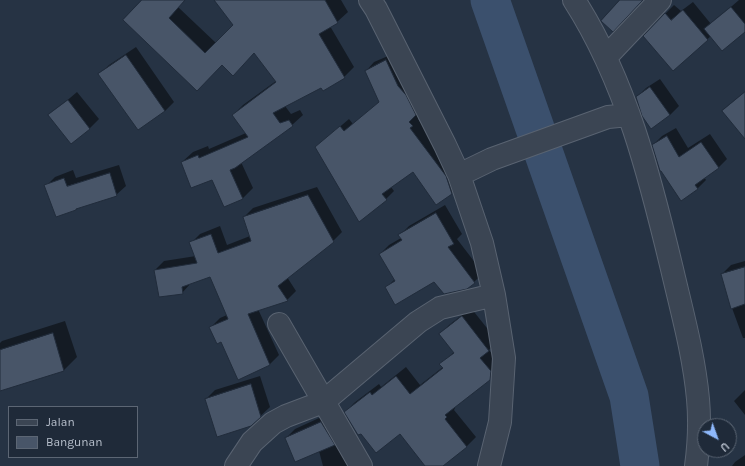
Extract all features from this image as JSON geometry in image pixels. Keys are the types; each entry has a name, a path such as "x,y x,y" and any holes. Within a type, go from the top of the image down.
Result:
{"street":[{"path":"370,0 445,145 458,175 482,243 494,295 504,358 500,422 489,466"},
{"path":"574,0 606,58 629,115 657,207 693,360 698,401 699,443 696,466"},
{"path":"606,58 660,0"},
{"path":"458,175 492,159 608,117 629,115"},
{"path":"236,466 252,442 273,423 286,416 323,402 418,322 440,308 494,295"},
{"path":"279,324 361,466"}],"building":[{"path":"142,0 185,0 169,18 205,53 233,25 214,0 325,0 338,23 319,34 345,78 323,91 321,88 273,113 280,123 289,120 293,126 235,168 230,170 243,199 224,207 212,180 191,188 181,162 198,155 199,158 248,137 232,115 276,82 254,53 233,76 222,65 197,91 123,20"},
{"path":"620,0 643,0 613,32 601,21"},
{"path":"731,7 745,24 745,32 722,51 704,29"},
{"path":"683,10 708,40 673,71 643,36 665,13 671,20"},
{"path":"126,55 165,111 138,130 98,74"},
{"path":"386,60 398,86 406,95 416,115 409,122 413,126 410,128 446,176 452,194 436,205 413,172 382,194 387,200 359,222 315,147 340,126 344,131 379,102 365,71"},
{"path":"650,87 670,115 651,129 642,116 636,97"},
{"path":"745,92 745,139 722,111"},
{"path":"68,100 90,129 71,144 48,115"},
{"path":"667,136 679,157 701,142 719,168 695,185 698,189 681,201 660,171 652,145"},
{"path":"110,173 117,196 56,217 44,185 64,178 67,186"},
{"path":"308,195 334,242 278,286 288,301 248,314 270,365 238,380 221,342 217,344 209,327 228,319 210,277 182,287 183,294 159,297 154,270 197,263 189,242 211,234 218,253 251,241 243,217"},
{"path":"436,213 454,244 448,247 475,283 467,289 444,294 434,282 395,305 385,287 395,281 379,254 402,240 398,235"},
{"path":"745,267 745,304 731,309 721,274"},
{"path":"462,316 489,351 480,358 491,371 490,380 445,415 447,417 445,419 467,447 443,466 425,466 400,434 376,453 361,434 358,435 344,412 370,392 372,395 396,376 410,394 443,368 439,364 454,353 439,334"},
{"path":"53,333 64,371 0,391 0,350"},
{"path":"251,384 261,417 251,426 217,437 205,399"},
{"path":"321,422 335,445 295,462 285,438"}],"waterway":[{"path":"490,0 629,396 640,466"}]}
